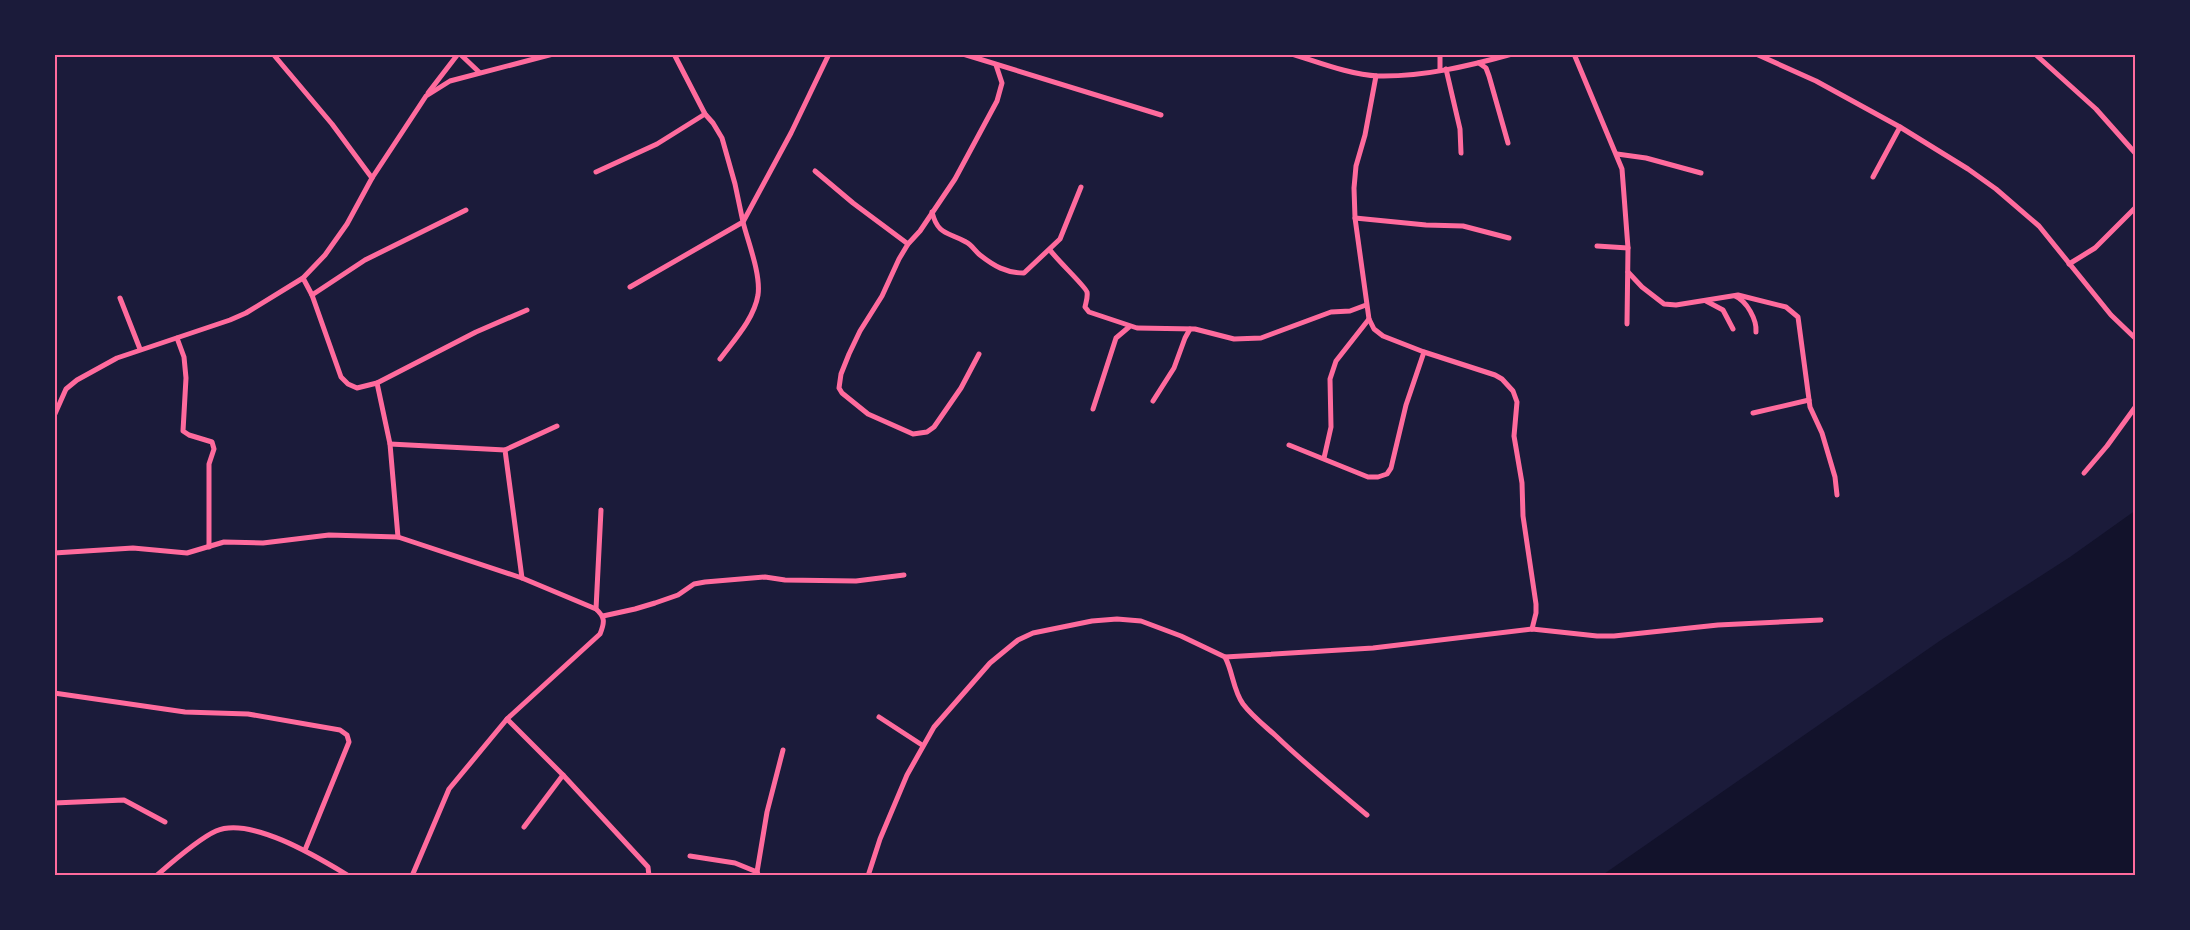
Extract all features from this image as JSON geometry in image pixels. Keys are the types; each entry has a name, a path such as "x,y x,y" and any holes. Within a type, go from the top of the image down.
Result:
{"street":[{"path":"273,54 332,124 372,178"},
{"path":"54,416 66,389 77,380 117,358 177,339 246,313 303,278 336,241 372,178 426,96 459,54 479,72"},
{"path":"426,96 450,81 553,54"},
{"path":"674,54 705,114 722,138 758,282 755,306 746,324 720,359"},
{"path":"630,287 743,222 791,133 829,54"},
{"path":"963,54 1161,115"},
{"path":"1292,54 1330,66 1376,76 1443,69 1512,54"},
{"path":"1440,54 1460,129 1461,153"},
{"path":"1574,54 1622,169 1628,248 1627,324"},
{"path":"1756,54 1816,81 1900,127 1996,189 2039,226 2111,315 2136,339"},
{"path":"2035,54 2096,109 2136,154"},
{"path":"1479,63 1486,68 1489,76 1508,143"},
{"path":"979,354 961,388 934,427 927,432 913,434 867,414 842,393 839,381 860,331 882,297 908,243 920,231 961,169 997,101 1002,83 996,65"},
{"path":"1376,76 1365,135 1356,166 1354,188 1355,218 1369,319 1374,329 1383,336 1495,375 1513,391 1517,402 1514,436 1536,604 1532,629"},
{"path":"596,172 657,144 705,114"},
{"path":"1873,177 1900,127"},
{"path":"1617,154 1646,158 1701,173"},
{"path":"815,171 853,203 908,243"},
{"path":"932,212 938,227 951,237 968,243 1002,270 1024,273 1050,250 1064,232 1081,187"},
{"path":"2069,264 2095,248 2136,207"},
{"path":"312,295 365,260 466,210"},
{"path":"1355,218 1463,226 1509,237"},
{"path":"1597,246 1628,248"},
{"path":"1050,250 1056,260 1086,289 1085,307 1089,312 1129,327 1152,330 1190,329 1234,339 1261,338 1331,312 1350,311 1366,305"},
{"path":"1628,272 1642,287 1664,304 1676,305 1734,295 1786,307 1798,317 1809,400 1835,477 1837,495"},
{"path":"303,278 312,295 341,377 348,384 357,388 377,383 476,332 527,310"},
{"path":"1734,295 1740,298 1757,323 1756,332"},
{"path":"120,298 140,349"},
{"path":"1706,301 1723,310 1733,329"},
{"path":"1324,458 1331,428 1330,379 1339,355 1369,319"},
{"path":"1094,409 1116,338 1129,327"},
{"path":"1154,401 1174,368 1190,329"},
{"path":"177,339 184,357 186,378 183,431 212,442 214,449 209,464 209,547"},
{"path":"1289,445 1368,477 1387,474 1394,456 1406,405 1424,352"},
{"path":"377,383 390,444 398,537"},
{"path":"1753,413 1809,400"},
{"path":"2084,473 2136,406"},
{"path":"390,444 505,450 556,426"},
{"path":"505,450 522,578"},
{"path":"596,609 601,510"},
{"path":"54,553 133,548 187,553 224,542 263,543 329,535 398,537 522,578 596,609 603,615 605,624 600,634 507,719 449,789 412,876"},
{"path":"603,615 655,603 678,595 694,584 705,582 765,577 785,580 855,581 904,575"},
{"path":"868,876 906,775 922,745 940,719 990,663 1018,640 1033,633 1092,621 1117,619 1141,621 1181,636 1225,657 1373,648 1532,629 1614,636 1718,625 1821,620"},
{"path":"1225,657 1231,670 1235,689 1250,712 1292,753 1367,815"},
{"path":"54,693 185,712 258,716 340,730 347,735 349,742 305,850"},
{"path":"879,717 922,745"},
{"path":"507,719 648,867 649,876"},
{"path":"690,856 735,864 758,874 767,812 783,750"},
{"path":"524,827 563,776"},
{"path":"54,803 124,800 165,822"},
{"path":"156,876 217,831 240,829 261,833 305,850 349,876"}],"shaded area":[{"path":"2136,510 2136,876 1601,876 1941,640 2070,557"}]}
